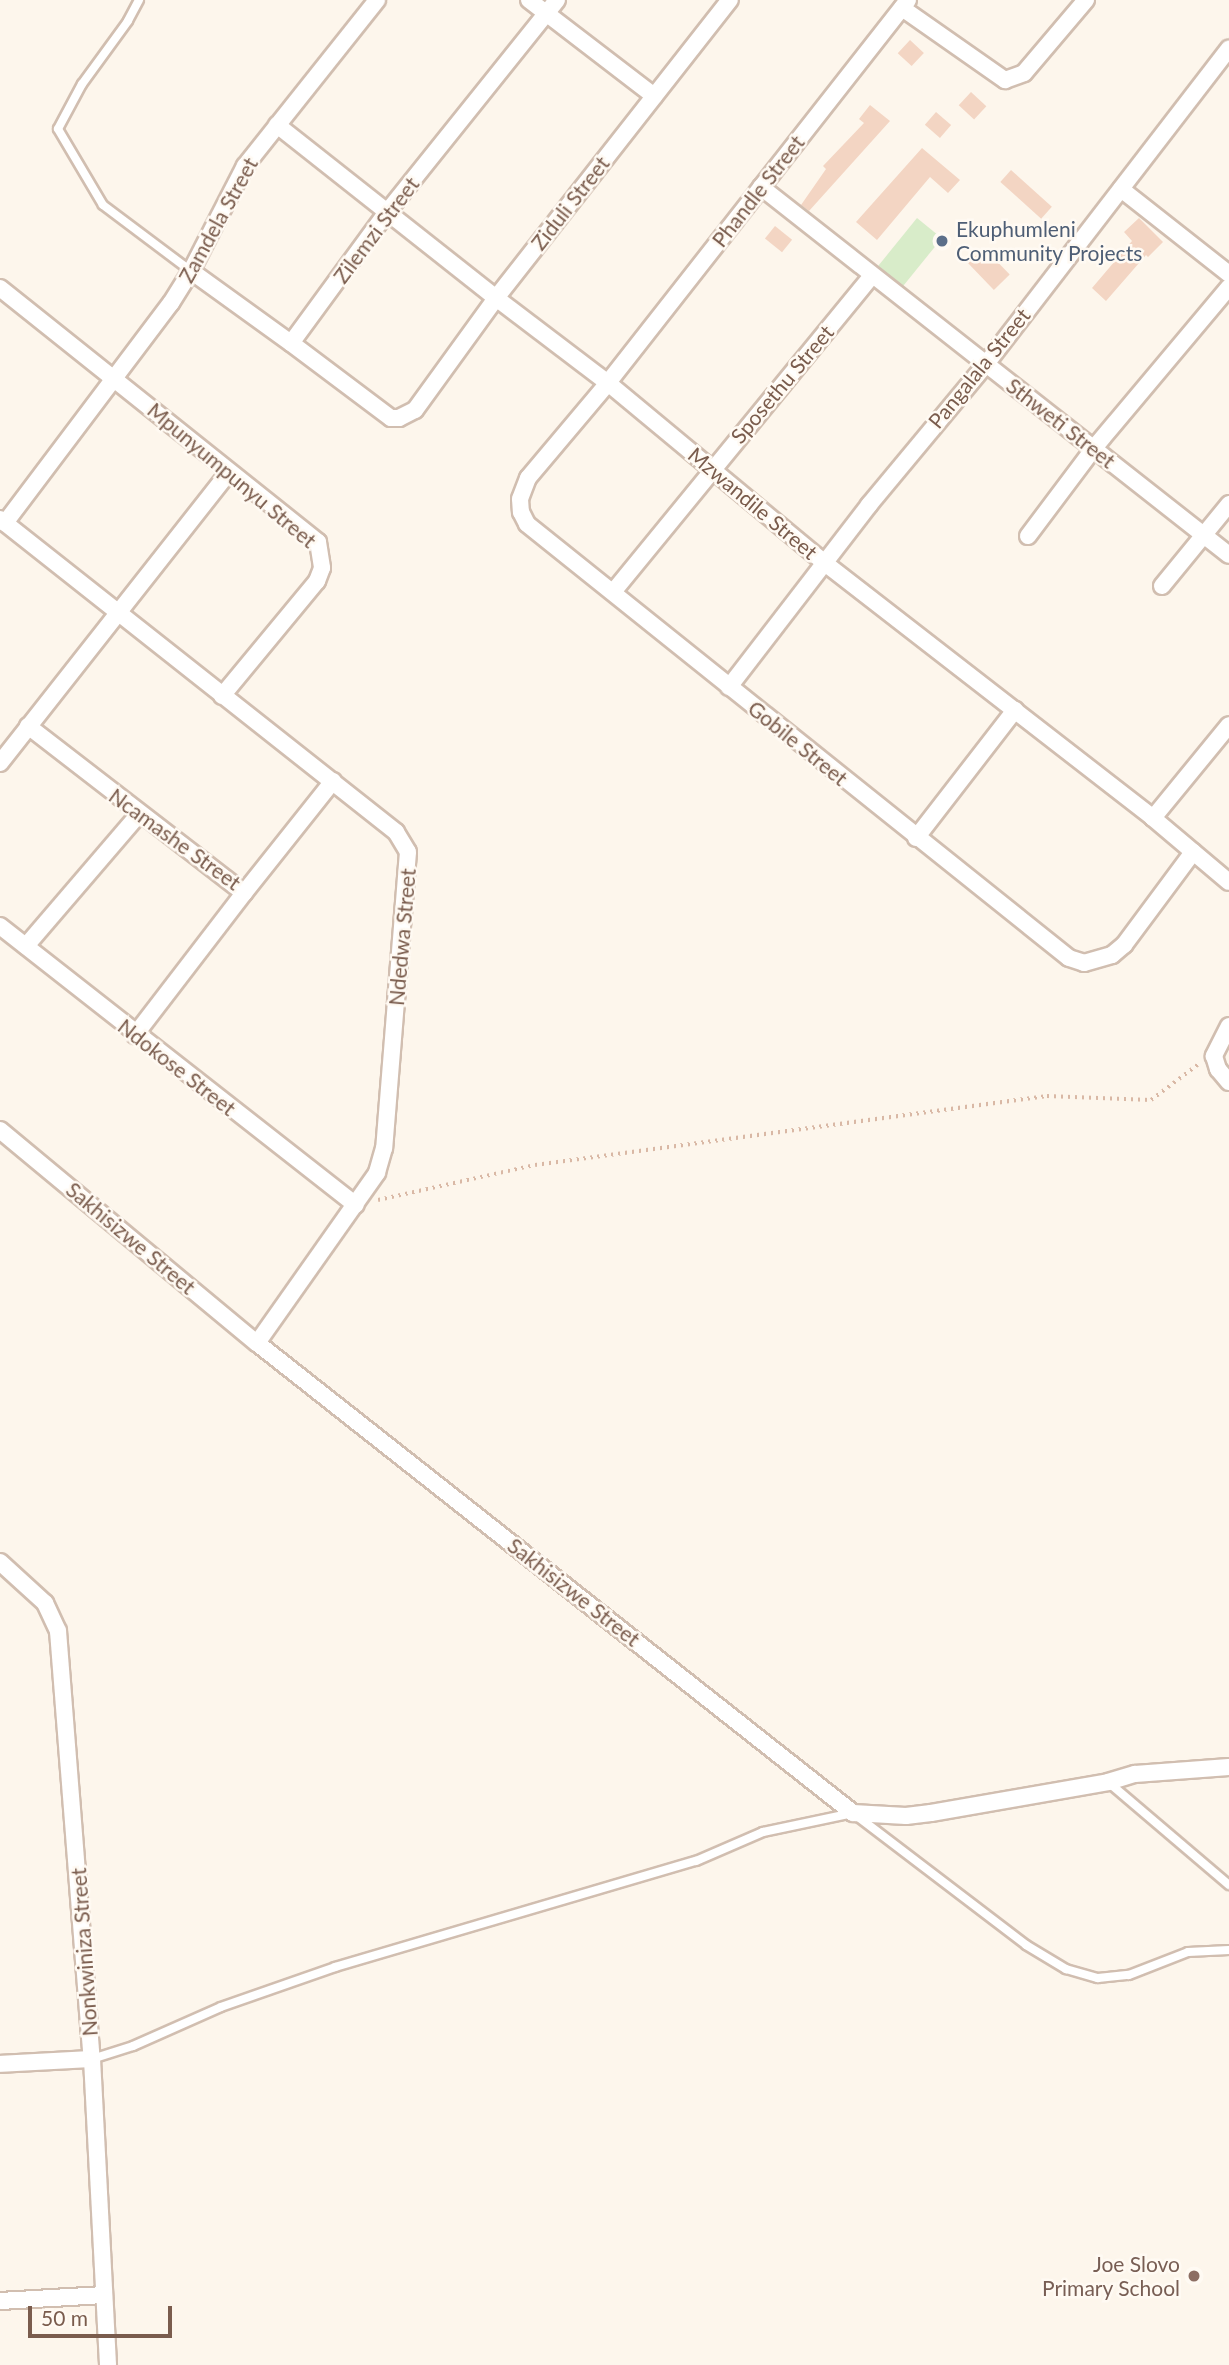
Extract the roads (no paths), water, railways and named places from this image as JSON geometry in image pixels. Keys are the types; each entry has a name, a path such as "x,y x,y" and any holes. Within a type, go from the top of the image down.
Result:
{"street":[{"name":"Zamdela Street","path":"3,521 116,378 191,271 245,166 377,0"},
{"path":"528,0 654,96"},
{"name":"Zilemzi Street","path":"291,343 387,212 557,0"},
{"name":"Ziduli Street","path":"291,343 391,418 399,418 415,410 496,299 730,0"},
{"path":"905,4 1004,80 1024,73 1086,0"},
{"name":"Phandle Street","path":"608,383 905,4"},
{"name":"Pangalala Street","path":"729,687 908,454 986,364 1229,49"},
{"name":"Mzwandile Street","path":"277,125 496,299 608,383 826,564 1153,818 1229,882"},
{"name":"Sthweti Street","path":"761,187 1229,555"},
{"path":"1121,190 1229,274"},
{"path":"191,271 291,343"},
{"name":"Sposethu Street","path":"613,592 872,275"},
{"path":"1028,536 1094,448 1229,287"},
{"name":"Mpunyumpunyu Street","path":"3,295 116,378 318,542 322,568 317,580 222,696"},
{"name":"Gobile Street","path":"608,383 528,478 520,499 521,512 527,524 916,838 1069,958 1084,963 1100,960 1124,945 1193,852"},
{"path":"0,763 229,472"},
{"path":"1162,586 1229,504"},
{"name":"Ndedwa Street","path":"3,521 396,832 408,852 384,1148 377,1173 257,1342"},
{"path":"916,838 1015,710"},
{"path":"1153,818 1229,725"},
{"name":"Ncamashe Street","path":"28,726 139,814 244,892 333,781"},
{"path":"26,946 139,814"},
{"path":"135,1035 244,892"},
{"name":"Ndokose Street","path":"0,926 135,1035 356,1205"},
{"path":"1229,1026 1214,1056 1217,1069 1229,1082"},
{"name":"Sakhisizwe Street","path":"1,1137 853,1812"},
{"name":"Nonkwiniza Street","path":"0,1562 36,1592 51,1613 58,1631 92,2059 108,2365"},
{"path":"853,1812 906,1816 1108,1782 1135,1774 1229,1767"},
{"path":"0,2064 92,2059"},
{"path":"0,2301 104,2295"}],"lane":[{"path":"139,0 128,21 82,84 58,129 103,205 191,271"},
{"path":"1108,1782 1229,1885"},
{"path":"92,2059 134,2046 221,2007 335,1968 696,1861 763,1832 853,1812 1026,1945 1066,1969 1098,1978 1129,1975 1188,1952 1229,1950"}],"place":[{"name":"Ekuphumleni Community Projects","path":"942,241"},
{"name":"Joe Slovo Primary School","path":"1194,2276"}]}
